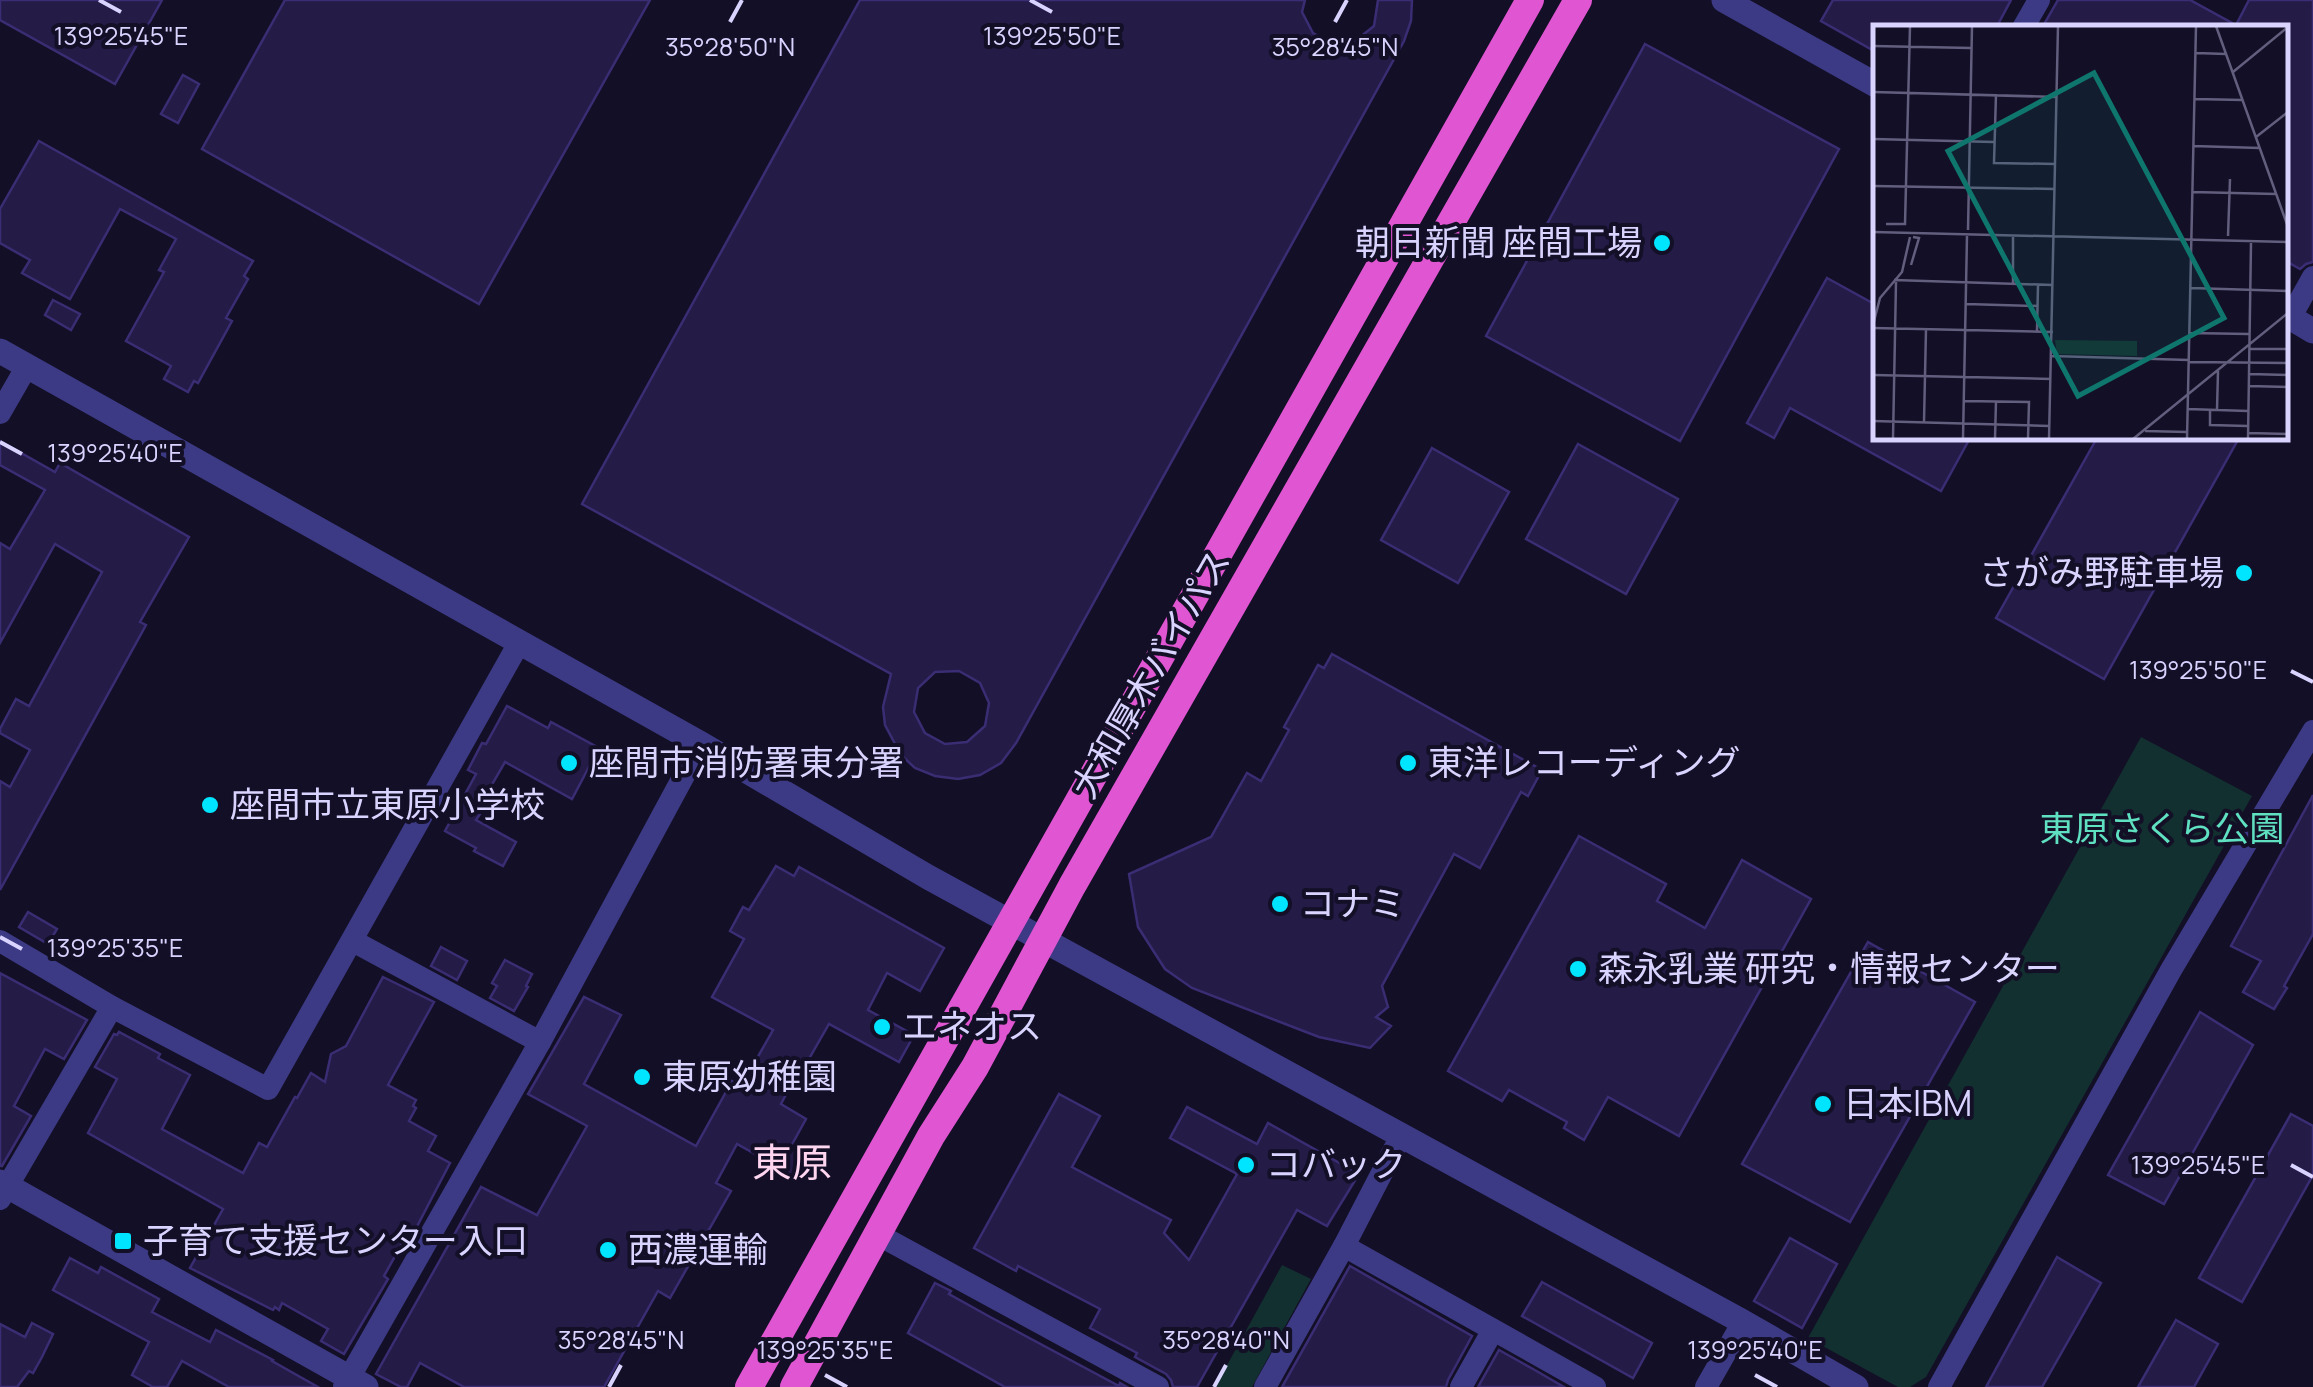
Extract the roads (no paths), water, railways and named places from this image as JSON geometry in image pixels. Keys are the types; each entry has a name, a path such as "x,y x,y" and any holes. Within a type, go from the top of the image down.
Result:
{"highway":[{"name":"大和厚木バイパス","path":"750,1387 1530,0"},
{"name":"大和厚木バイパス","path":"794,1387 931,1136 975,1066 1578,0"}],"street":[{"path":"1724,0 1873,83"},
{"path":"2025,25 2039,0"},
{"path":"2296,322 2313,278"},
{"path":"0,350 701,744 928,877 1856,1387"},
{"path":"0,413 28,366"},
{"path":"0,941 112,1007 268,1088 519,643"},
{"path":"1939,1387 2161,987 2313,731"},
{"path":"112,1007 2,1189 354,1384 701,744"},
{"path":"353,941 540,1042"},
{"path":"1265,1387 1401,1136"},
{"path":"877,1234 1158,1387"},
{"path":"1344,1246 1596,1387"},
{"path":"1706,1387 1743,1322"},
{"path":"1461,1387 1493,1330"}],"place":[{"name":"朝日新聞 座間工場","path":"1662,243"},
{"name":"さがみ野駐車場","path":"2244,573"},
{"name":"座間市消防署東分署","path":"569,763"},
{"name":"東洋レコーディング","path":"1408,763"},
{"name":"座間市立東原小学校","path":"210,805"},
{"name":"コナミ","path":"1280,904"},
{"name":"森永乳業 研究・情報センター","path":"1578,969"},
{"name":"エネオス","path":"882,1027"},
{"name":"東原幼稚園","path":"642,1077"},
{"name":"日本IBM","path":"1823,1104"},
{"name":"コバック","path":"1246,1165"},
{"name":"子育て支援センター入口","path":"123,1241"},
{"name":"西濃運輸","path":"608,1250"}],"district":[{"name":"東原","path":"792,1163"}],"park label":[{"name":"東原さくら公園","path":"2162,829"}]}
